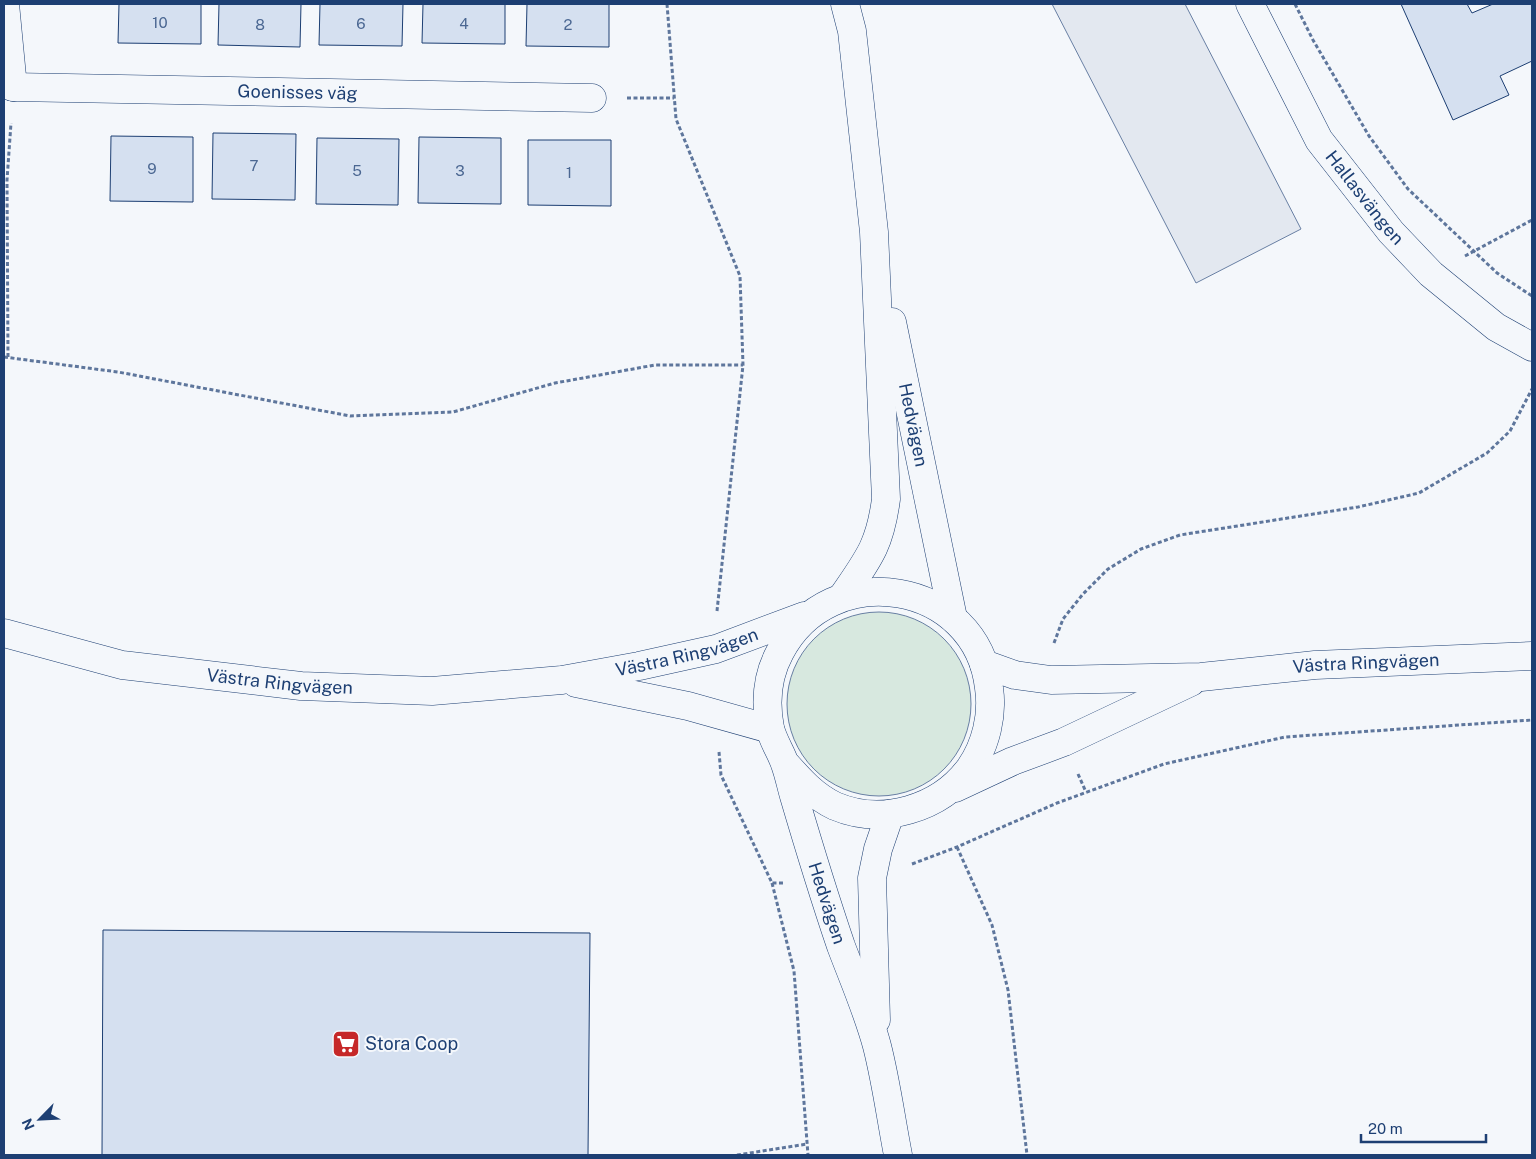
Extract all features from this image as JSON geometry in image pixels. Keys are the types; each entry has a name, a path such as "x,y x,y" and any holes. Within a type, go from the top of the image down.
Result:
{"main road":[{"path":"5,4 8,86"},
{"name":"Hedvägen","path":"844,596 875,549 883,527 886,499 874,232 852,31 845,4"},
{"name":"Hallasvängen","path":"1250,4 1319,140 1391,232 1432,274 1496,326 1532,347"},
{"name":"Goenisses väg","path":"8,86 592,98"},
{"name":"Hedvägen","path":"874,232 953,618"},
{"name":"Hedvägen","path":"785,763 807,788 836,806 868,814 890,814 926,804 947,792 970,768 986,737 991,704 984,664 974,642 953,618 920,598 882,590 844,596 826,603 810,614 788,638 773,666 767,698 770,729 785,763 819,882 876,1044 898,1155"},
{"name":"Västra Ringvägen","path":"4,633 122,665 301,686 432,691 562,680 716,649 810,614"},
{"name":"Västra Ringvägen","path":"984,664 1015,675 1051,680 1201,677 1315,665 1532,656"},
{"name":"Västra Ringvägen","path":"947,792 1013,761 1064,742 1201,677"},
{"name":"Västra Ringvägen","path":"562,680 688,706 770,729"},
{"name":"Hedvägen","path":"876,1044 872,878 878,849 890,814"}],"path":[{"path":"1295,4 1313,40 1369,136 1408,189 1497,273 1532,296"},
{"path":"8,86 6,357 118,372 350,416 453,412 555,383 655,365 743,365"},
{"path":"592,98 674,98"},
{"path":"1432,274 1532,220"},
{"path":"1051,680 1049,655 1063,619 1083,594 1108,569 1141,549 1180,535 1358,507 1418,493 1487,453 1510,431 1532,389"},
{"path":"1464,723 1532,720"},
{"path":"1064,742 1086,792"},
{"path":"957,848 992,925 1008,990 1027,1155"},
{"path":"772,884 794,971 808,1155"},
{"path":"737,1155 807,1144"}],"shaded area":[{"path":"1052,4 1185,4 1301,229 1196,283"},
{"path":"879,612 897,614 914,619 944,639 964,669 969,686 971,704 969,722 964,739 944,769 914,789 897,794 879,796 861,794 844,789 814,769 794,739 789,722 787,704 789,686 794,669 814,639 844,619 861,614"}],"building":[{"path":"119,4 201,4 201,44 118,43"},
{"path":"219,4 301,4 300,47 218,45"},
{"path":"320,4 403,4 402,46 319,45"},
{"path":"423,4 505,4 505,44 422,43"},
{"path":"527,4 609,4 609,47 526,46"},
{"path":"1401,4 1467,4 1472,13 1493,4 1532,4 1532,61 1500,76 1509,95 1453,120"},
{"path":"213,133 296,134 295,200 212,199"},
{"path":"111,136 193,137 193,202 110,201"},
{"path":"419,137 501,138 501,204 418,203"},
{"path":"317,138 399,139 398,205 316,204"},
{"path":"528,140 611,140 611,206 528,205"},
{"name":"Stora Coop","path":"103,930 590,933 588,1155 102,1155"}],"place":[{"name":"Stora Coop","path":"346,1044"}]}
